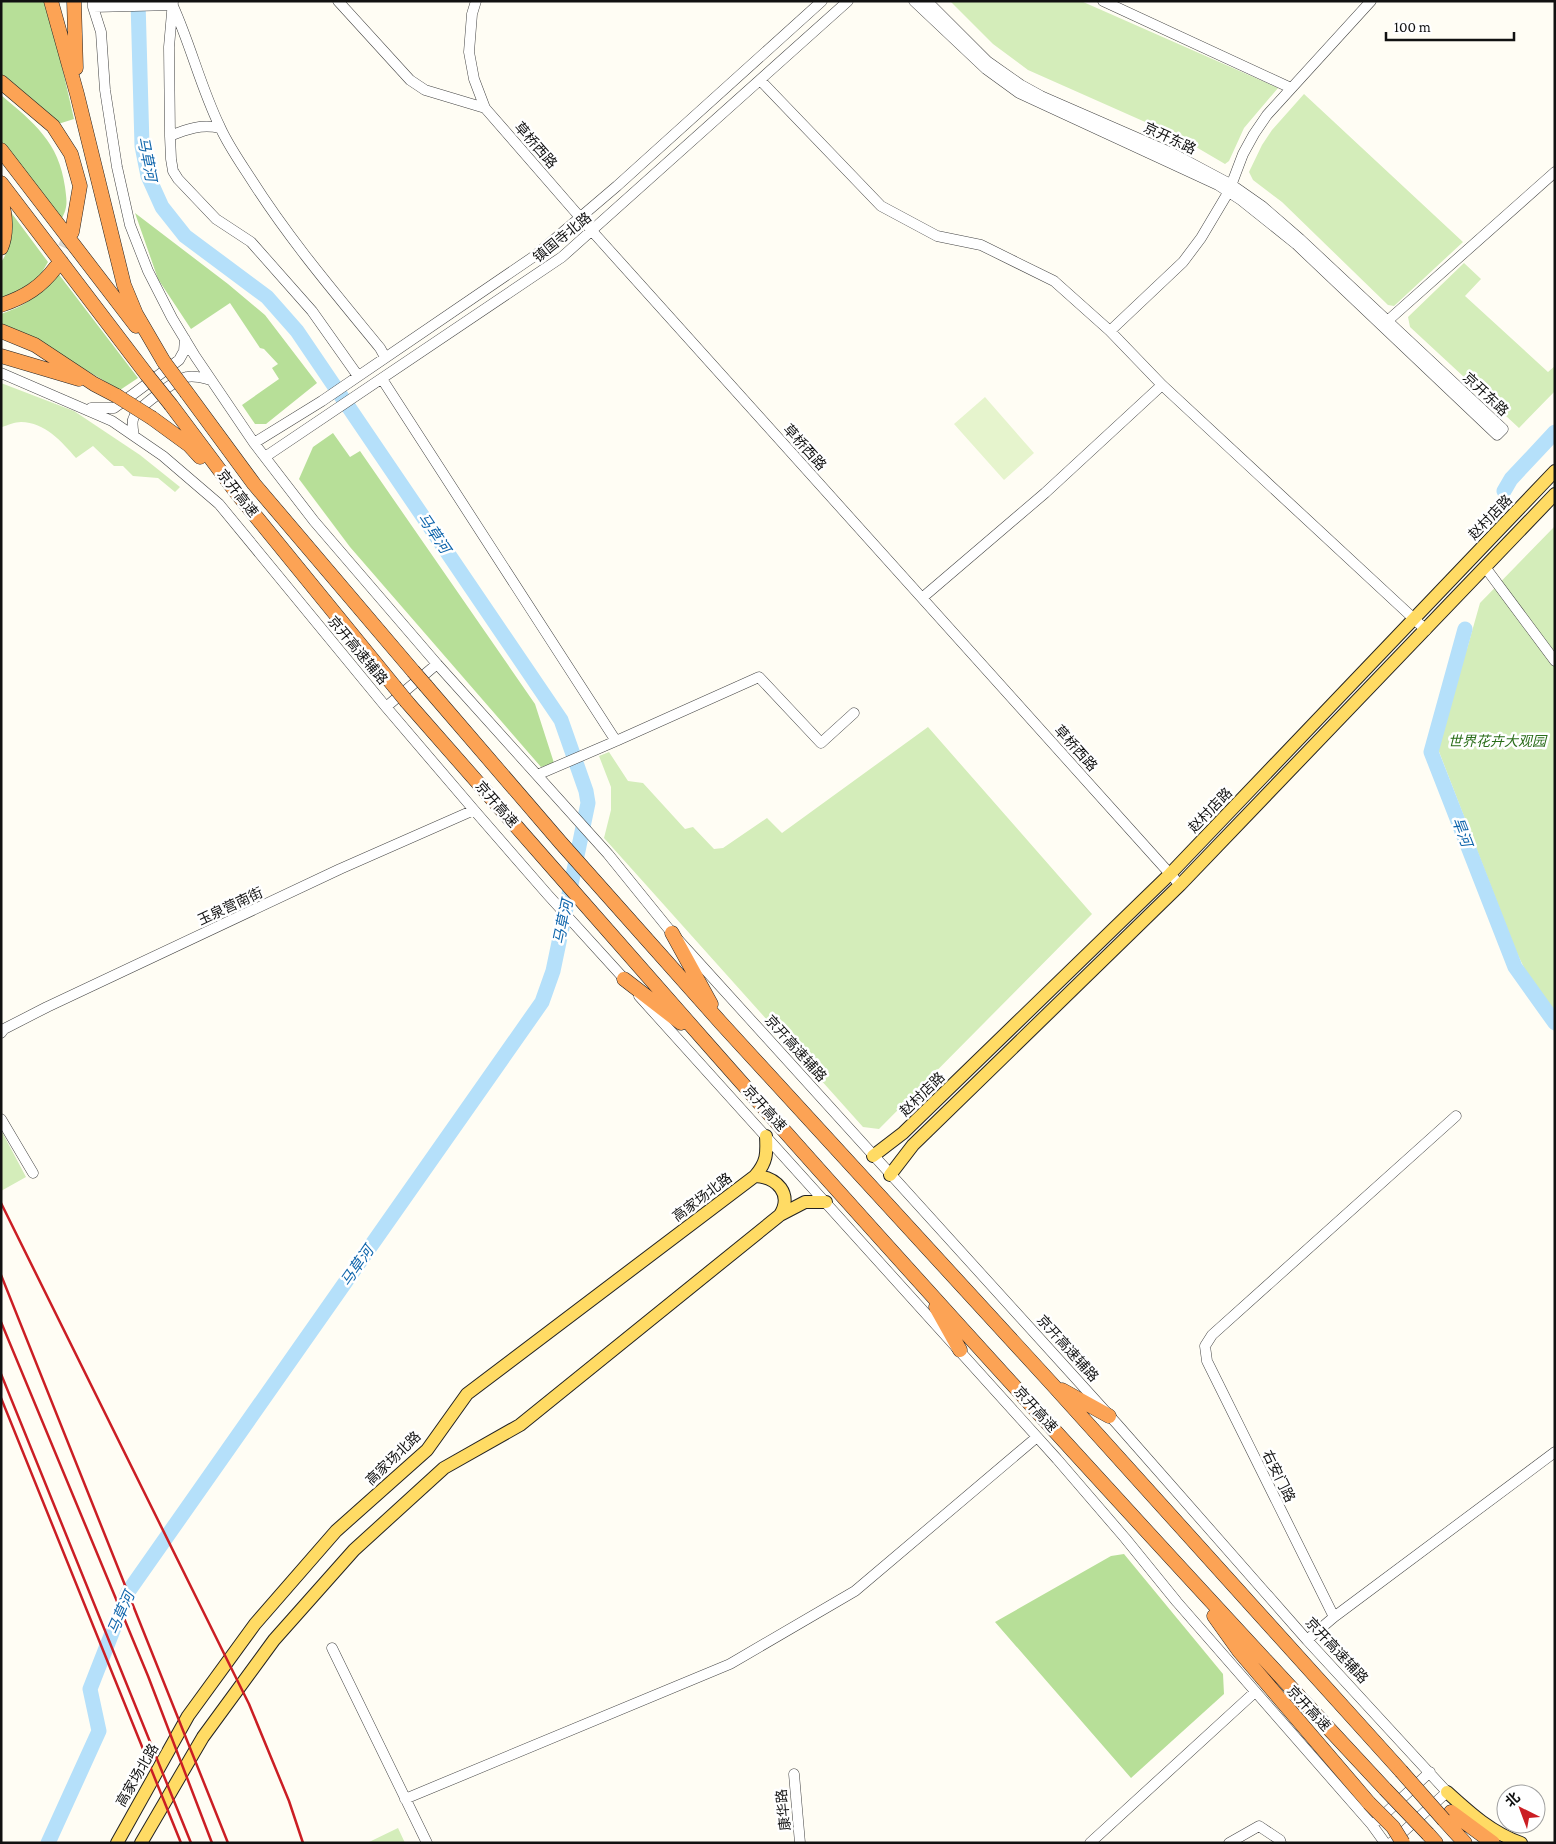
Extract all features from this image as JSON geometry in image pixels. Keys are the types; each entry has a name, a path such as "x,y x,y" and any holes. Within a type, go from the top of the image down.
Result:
{"highway":[{"path":"51,1 124,285 136,314 164,362"},
{"path":"74,1 76,94"},
{"path":"1,82 53,126 71,154 80,186 72,232"},
{"path":"1,150 164,362"},
{"name":"京开高速","path":"1,183 236,492 407,702 704,1040 925,1287 1176,1565 1432,1838"},
{"path":"1,201 5,222 1,248"},
{"path":"1,305 20,298 45,282 56,267"},
{"path":"1,331 35,345 94,384 118,396 152,418 189,445 236,492"},
{"path":"1,356 94,384"},
{"name":"京开高速","path":"164,362 254,484 596,883 1401,1771 1422,1794 1447,1816"},
{"path":"672,933 722,1024"},
{"path":"624,979 704,1040"},
{"path":"925,1287 960,1350"},
{"path":"1052,1384 1109,1416"},
{"path":"1176,1565 1239,1651 1370,1803 1409,1843"},
{"path":"1447,1816 1464,1843"},
{"path":"1447,1816 1493,1843"},
{"path":"1393,1827 1403,1843"}],"main road":[{"name":"赵村店路","path":"873,1156 903,1133 1170,874 1555,471"},
{"path":"890,1175 913,1145 1180,885 1555,494"},
{"name":"高家场北路","path":"117,1843 188,1716 255,1624 336,1532 428,1450 467,1394 755,1176 765,1161 767,1149 766,1136"},
{"path":"755,1176 765,1176 781,1189 786,1197 786,1206 780,1215"},
{"path":"140,1843 203,1737 274,1640 354,1550 444,1468 520,1425 780,1215 804,1202 826,1202"},
{"name":"京开高速辅路","path":"1447,1792 1475,1818 1508,1838 1521,1843"}],"street":[{"path":"338,1 410,80 425,90 485,108"},
{"name":"草桥西路","path":"476,1 472,14 469,52 474,79 485,108 580,218 1180,885"},
{"name":"镇国寺北路","path":"254,443 322,401 536,255 580,218 822,1"},
{"name":"镇国寺北路","path":"265,457 562,257 761,81 848,1"},
{"name":"京开东路","path":"914,1 986,69 1019,93 1230,188"},
{"name":"京开东路","path":"927,1 987,61 1021,85 1041,96 1172,153 1230,188 1296,244 1503,429 1497,435 1384,324"},
{"path":"1103,1 1291,88"},
{"path":"1110,331 1183,262 1201,238 1230,188 1243,154 1267,115 1371,1"},
{"path":"170,4 122,6 93,4 101,32 105,90 117,167 130,225 148,271 210,380 254,443 314,521 437,664 537,776 759,677 820,743 854,712"},
{"path":"170,4 220,128 279,221 300,250 380,348 385,357"},
{"path":"170,4 170,136 173,171 178,179 216,218 250,242 312,311 357,377"},
{"path":"761,81 881,206 937,236 981,245 1054,281 1110,331 1162,384 1426,630"},
{"path":"170,136 190,128 208,126 220,128"},
{"path":"1384,324 1555,172"},
{"path":"80,407 114,408 179,360 184,351 185,339"},
{"name":"京开高速辅路","path":"1,373 112,421 163,456 219,504 386,707 548,895 624,979"},
{"path":"134,436 132,424 134,416 181,378 190,376 210,380"},
{"path":"382,380 616,740"},
{"path":"922,598 1045,493 1162,384"},
{"path":"1485,567 1555,662"},
{"path":"386,707 437,664"},
{"name":"京开高速辅路","path":"537,776 608,854 672,933 1109,1416 1307,1640 1447,1792"},
{"name":"玉泉营南街","path":"1,1033 4,1029 47,1007 340,869 474,810"},
{"path":"624,979 1037,1437 1125,1538 1177,1602 1372,1825 1385,1843"},
{"name":"右安门路","path":"1334,1617 1207,1361 1205,1346 1212,1335 1456,1116"},
{"path":"1,1119 33,1173"},
{"path":"406,1799 730,1664 854,1591 1037,1437"},
{"path":"1307,1640 1334,1617 1555,1452"},
{"path":"332,1648 427,1843"},
{"path":"1090,1843 1255,1692"},
{"path":"1372,1825 1430,1772"},
{"name":"康华路","path":"794,1774 800,1843"},
{"path":"1391,1843 1447,1792"},
{"path":"1229,1843 1259,1826 1280,1840 1281,1843"}],"green space":[{"path":"1,1 45,1 52,23 74,119 58,124 1,78"},
{"path":"950,1 1081,1 1278,88 1244,128 1229,161 1225,164 1179,137 1028,70 993,44"},
{"path":"1304,94 1463,242 1394,306 1388,305 1282,202 1253,180 1249,172 1262,145 1272,130"},
{"path":"1,95 34,125 51,145 62,171 65,187 66,208 61,220 1,141"},
{"path":"10,211 48,262 38,279 1,303 1,262 9,244"},
{"path":"135,213 228,284 265,315 317,383 266,424 255,424 242,405 279,379 272,368 278,364 264,349 260,348 230,303 191,329 158,279"},
{"path":"1464,263 1481,279 1465,296 1548,372 1555,366 1555,391 1519,428 1410,327 1408,317"},
{"path":"57,272 138,378 120,390 48,348 1,328 1,314 33,298"},
{"path":"1,383 74,411 140,455 180,487 175,492 158,478 133,476 123,466 114,466 93,446 76,458 52,434 38,425 21,422 2,427"},
{"path":"985,397 1034,453 1004,480 954,424"},
{"path":"333,433 350,457 360,451 535,704 554,763 541,767 350,547 299,479 313,447"},
{"name":"世界花卉大观园","path":"1555,526 1555,1021 1541,1003 1516,951 1438,749 1446,672 1467,649 1480,603"},
{"path":"928,727 1092,914 879,1129 863,1127 604,838 611,810 611,787 599,756 609,752 628,781 643,783 685,829 693,827 714,849 723,848 767,818 782,833"},
{"path":"1,1130 26,1177 1,1191"},
{"path":"1124,1554 1223,1674 1224,1694 1131,1778 995,1622 1111,1556"},
{"path":"398,1828 405,1843 367,1843"}],"waterway":[{"name":"马草河","path":"48,1843 99,1731 90,1689 128,1592 542,1002 553,971 588,803 586,791 561,720 297,331 267,297 185,236 162,207 148,176 142,146 138,1"},
{"name":"旱河","path":"1504,491 1511,479 1555,432"},
{"name":"旱河","path":"1465,629 1431,752 1515,967 1555,1023"}],"tunnel":[{"path":"56,267 72,232"}],"railway":[{"path":"1,1203 249,1704 289,1801 303,1843"},
{"path":"1,1275 228,1843"},
{"path":"1,1322 148,1676 212,1843"},
{"path":"1,1374 191,1843"},
{"path":"1,1398 181,1843"}]}
